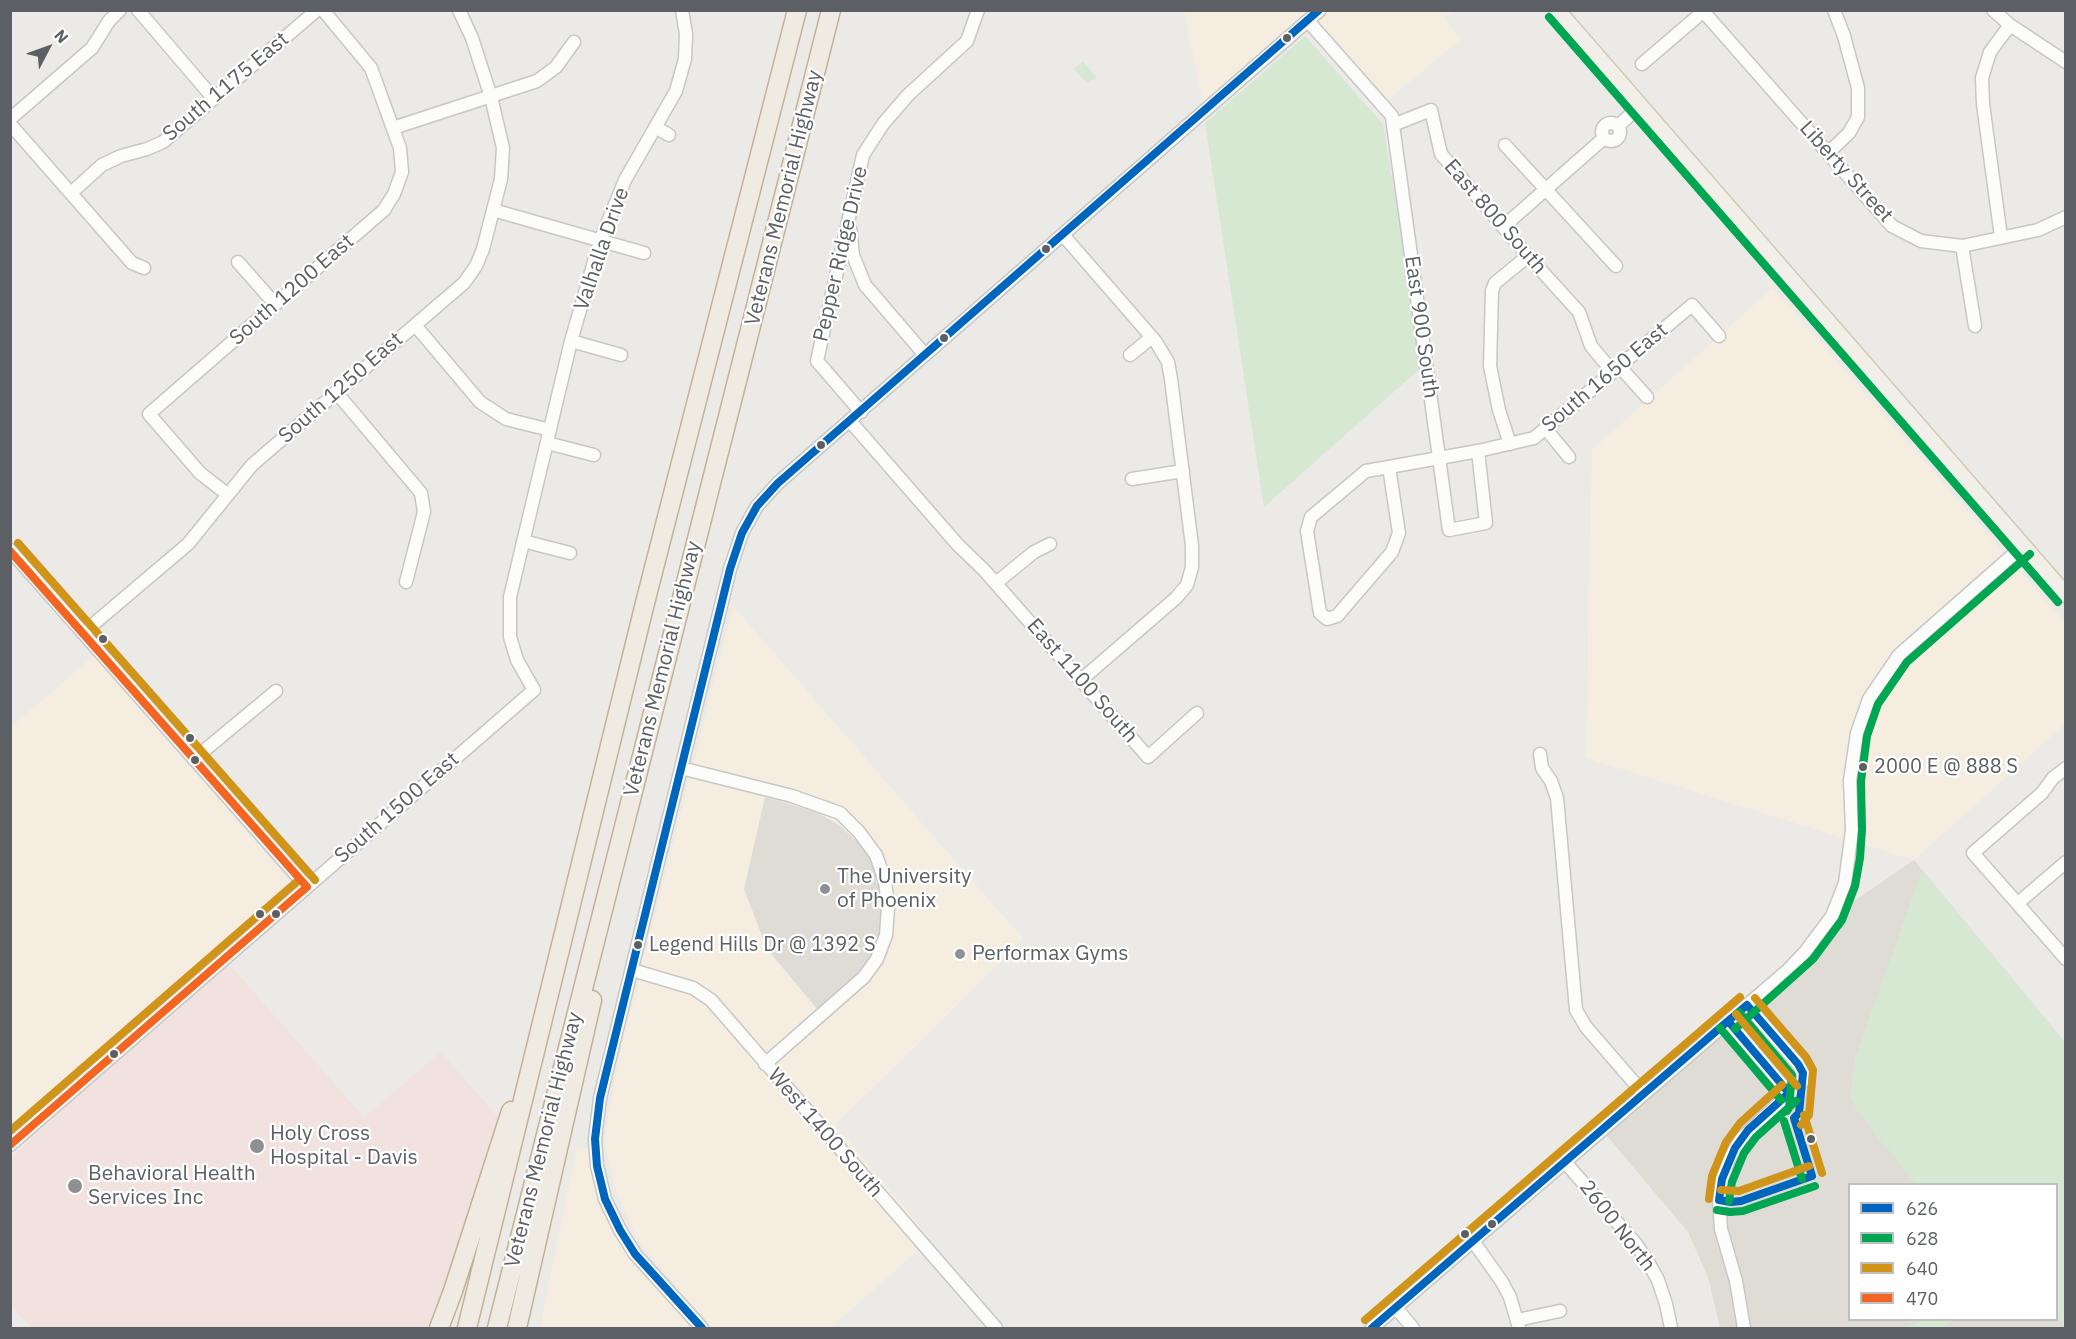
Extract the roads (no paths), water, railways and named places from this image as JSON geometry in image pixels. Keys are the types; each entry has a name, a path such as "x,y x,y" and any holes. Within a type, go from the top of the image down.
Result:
{"highway":[{"path":"786,54 789,10"},
{"name":"Veterans Memorial Highway","path":"467,1329 645,603 797,10"},
{"name":"Veterans Memorial Highway","path":"497,1329 622,828 831,10"},
{"path":"807,109 838,10"},
{"path":"517,1329 624,859 622,828"},
{"path":"439,1329 524,1068 544,1019"}],"main road":[{"path":"1557,10 2066,595"}],"street":[{"path":"10,119 92,48 109,21 120,10"},
{"path":"138,10 214,99"},
{"name":"South 1175 East","path":"71,193 102,165 163,141 317,10"},
{"name":"South 1200 East","path":"227,494 200,473 149,414 384,210 394,195 402,172 400,148 370,68 323,10"},
{"path":"459,10 472,38 491,97"},
{"name":"Valhalla Drive","path":"534,690 517,660 510,637 510,597 571,340 600,241 625,180 676,91 685,59 686,34 682,10"},
{"name":"Pepper Ridge Drive","path":"861,412 817,361 863,155 883,124 912,89 967,41 978,10"},
{"path":"702,1329 635,1254 620,1230 605,1198 597,1166 595,1139 600,1098 730,569 742,533 757,506 778,483 1320,10"},
{"path":"1828,153 1849,133 1858,117 1858,87 1844,36 1834,10"},
{"path":"1993,10 2010,25 2066,62"},
{"path":"1642,64 1703,11"},
{"name":"Liberty Street","path":"1703,11 1892,226 1921,241 1962,246 2038,230 2066,217"},
{"path":"1308,21 1392,116 1393,125"},
{"path":"2001,237 1983,104 1982,78 1990,52 2010,25"},
{"path":"393,128 537,81 556,67 574,42"},
{"name":"South 1250 East","path":"83,633 188,544 252,465 464,283 476,266 483,249 501,179 503,148 491,97"},
{"path":"1503,227 1604,138 1601,132 1605,125 1612,123 1618,126 1640,106"},
{"name":"East 800 South","path":"1393,125 1431,110 1441,154 1579,312 1592,346 1647,397"},
{"path":"10,124 132,263 144,268"},
{"name":"East 900 South","path":"1393,125 1449,530 1486,523 1478,451"},
{"path":"655,127 669,135"},
{"path":"1505,145 1616,266"},
{"path":"493,210 644,253"},
{"path":"849,214 852,255 865,285 925,355"},
{"path":"1063,235 1152,337 1168,362 1192,546 1192,567 1187,585 1176,598 1081,680"},
{"path":"1962,246 1975,326"},
{"path":"1510,444 1499,410 1490,366 1492,291 1495,283 1528,256"},
{"path":"238,262 275,304"},
{"name":"South 1650 East","path":"1389,467 1399,533 1392,552 1337,616 1327,619 1320,613 1306,531 1311,517 1366,471 1478,451 1534,438 1692,305 1719,336"},
{"path":"415,325 480,402 506,419 550,430"},
{"path":"1130,355 1152,337"},
{"path":"571,340 621,355"},
{"path":"336,392 421,493 424,512 406,582"},
{"name":"East 1100 South","path":"850,421 1149,757 1197,713"},
{"path":"1545,428 1569,457"},
{"path":"547,443 594,455"},
{"path":"1132,479 1183,471"},
{"path":"523,542 570,553"},
{"path":"996,584 1034,552 1050,544"},
{"path":"1372,1329 1747,1005 1805,952 1832,916 1845,883 1852,830 1850,780 1857,732 1869,699 1899,655 2023,546"},
{"path":"10,550 307,887"},
{"name":"South 1500 East","path":"10,1145 534,690"},
{"path":"194,759 276,691"},
{"path":"1540,754 1542,768 1551,781 1557,798 1576,1010 1586,1027 1644,1094"},
{"path":"681,768 792,796 840,813 859,832 876,855 885,880 888,908 886,935 877,958 864,977 765,1064"},
{"path":"2066,768 2053,778 2042,793 1973,853 2066,959"},
{"path":"2018,903 2066,862"},
{"name":"West 1400 South","path":"632,970 693,988 711,1000 996,1329"},
{"path":"1744,1329 1736,1281 1721,1229 1719,1200 1721,1187 1730,1159 1741,1139 1804,1080 1798,1064 1747,1005"},
{"path":"1728,1021 1789,1093"},
{"name":"2600 North","path":"1565,1162 1636,1244 1648,1262 1661,1288 1671,1329"},
{"path":"1473,1242 1502,1282 1510,1297 1518,1324 1560,1311"},
{"path":"1396,1308 1413,1329"}],"place":[{"name":"2000 E @ 888 S","path":"1863,767"},
{"name":"The University of Phoenix","path":"825,889"},
{"name":"Legend Hills Dr @ 1392 S","path":"638,945"},
{"name":"Performax Gyms","path":"960,954"},
{"name":"Holy Cross Hospital - Davis","path":"257,1146"},
{"name":"Behavioral Health Services Inc","path":"75,1186"}]}
